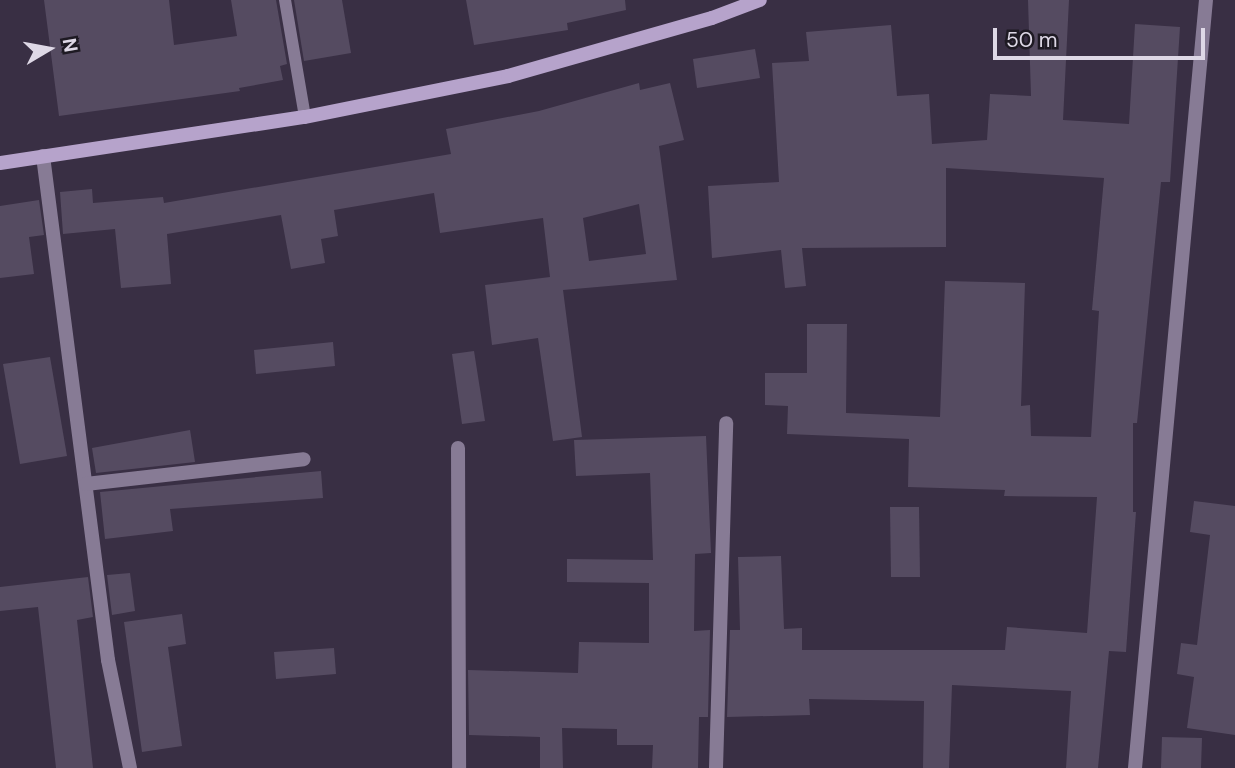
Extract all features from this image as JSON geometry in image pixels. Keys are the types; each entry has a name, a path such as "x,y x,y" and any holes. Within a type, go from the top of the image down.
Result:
{"main road":[{"path":"0,163 305,117 508,76 712,19 760,0"}],"street":[{"path":"1135,768 1206,0"},
{"path":"43,156 108,660 131,768"},
{"path":"716,768 726,423"},
{"path":"458,448 459,768"},
{"path":"86,484 304,459"}],"lane":[{"path":"285,0 305,117"}],"building":[{"path":"44,0 169,0 174,45 237,36 231,0 276,0 287,64 280,66 283,80 239,88 240,91 59,116"},
{"path":"294,0 342,0 351,53 304,61"},
{"path":"466,0 625,0 626,10 567,23 568,30 474,45"},
{"path":"1028,0 1069,0 1063,120 1129,124 1135,24 1180,27 1170,182 1161,182 1137,423 1133,423 1133,512 1136,512 1126,652 1109,651 1098,768 1066,768 1071,691 952,685 949,768 923,768 924,701 809,699 810,715 727,717 730,630 740,630 738,557 781,556 784,629 802,628 802,650 1005,650 1007,627 1087,633 1097,497 1004,496 1005,490 908,487 909,439 787,434 788,406 765,405 765,373 807,373 807,324 847,324 846,413 940,417 945,281 1025,283 1021,406 1030,405 1031,436 1091,437 1099,311 1092,310 1104,178 946,168 946,247 802,248 806,286 785,288 781,250 712,258 708,186 779,182 772,63 809,61 806,32 891,25 897,96 929,94 932,144 987,140 990,94 1031,96"},
{"path":"755,49 760,78 697,88 693,59"},
{"path":"639,83 640,90 670,83 684,140 659,146 677,280 563,290 582,437 553,441 538,338 492,345 485,285 550,277 543,218 440,233 434,193 334,210 338,236 321,239 325,263 291,269 281,215 167,234 171,284 121,288 115,229 63,234 60,192 92,189 93,203 163,197 164,203 451,154 446,129 539,111","holes":["639,204 646,254 589,261 583,218"]},
{"path":"39,200 44,235 29,237 34,274 0,278 0,206"},
{"path":"333,342 335,366 256,374 254,350"},
{"path":"474,351 485,421 462,424 452,354"},
{"path":"50,357 67,456 20,464 3,364"},
{"path":"190,430 195,462 96,473 92,448"},
{"path":"706,436 711,553 695,554 694,631 710,630 708,717 699,717 698,768 652,768 653,745 617,745 617,729 562,728 563,768 540,768 540,737 469,735 468,670 578,673 579,642 649,643 649,583 567,582 567,559 653,560 650,473 576,476 574,440"},
{"path":"321,471 323,498 170,509 173,531 105,539 100,492"},
{"path":"1194,501 1235,506 1235,735 1187,728 1194,677 1177,674 1181,643 1197,645 1210,535 1190,532"},
{"path":"890,507 919,507 920,577 891,577"},
{"path":"130,573 135,611 112,615 107,575"},
{"path":"88,577 93,617 77,620 93,768 56,768 38,607 0,611 0,587"},
{"path":"182,614 186,644 168,647 182,746 142,752 124,622"},
{"path":"334,648 336,674 276,679 274,652"},
{"path":"1162,737 1202,738 1201,768 1161,768"}]}
